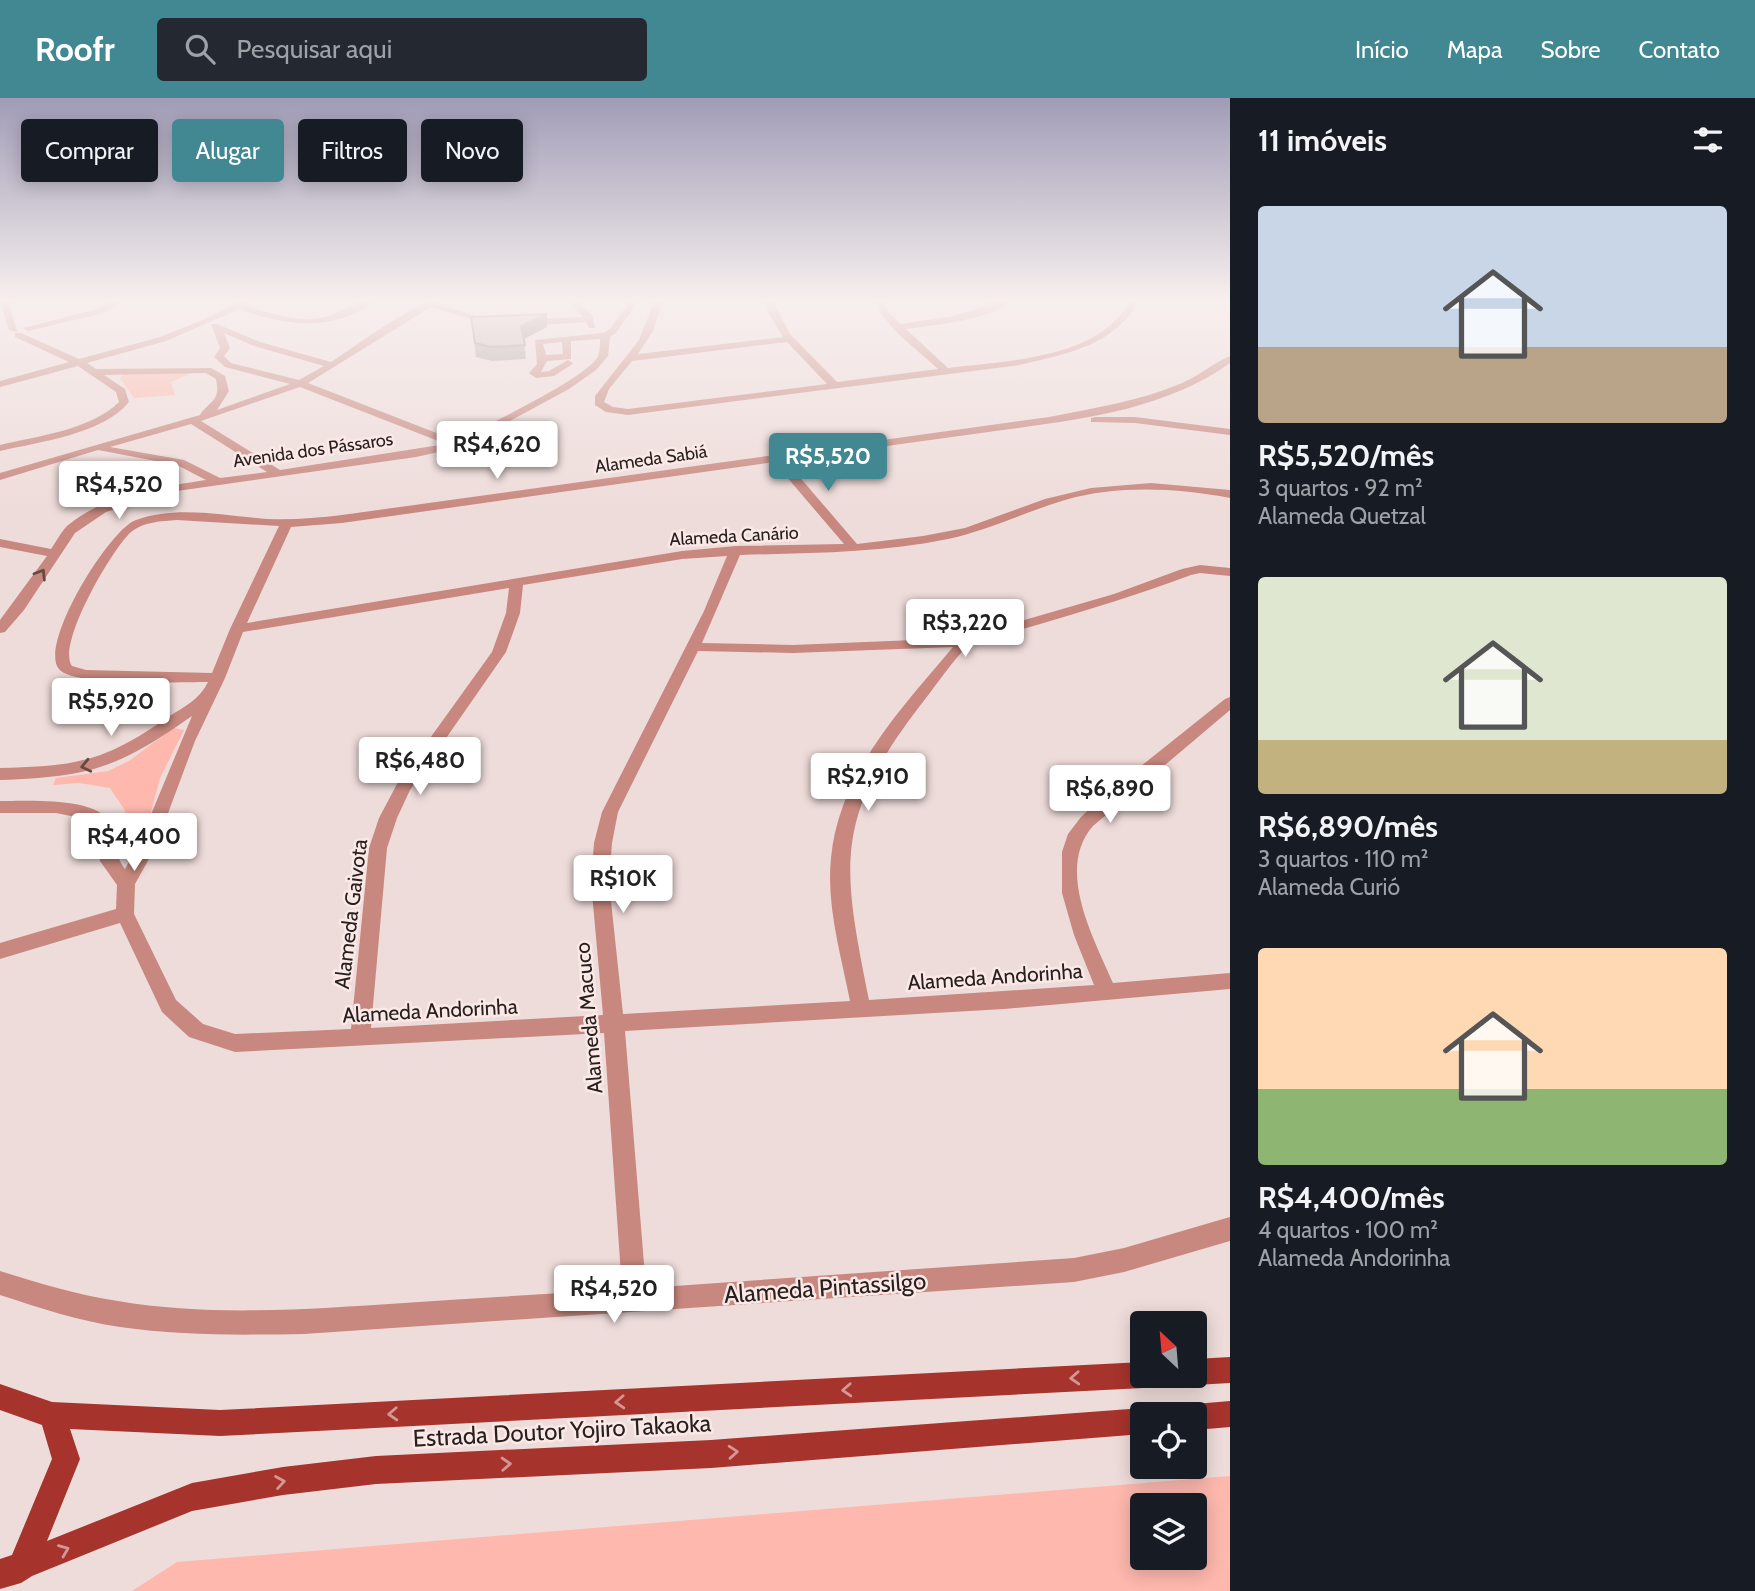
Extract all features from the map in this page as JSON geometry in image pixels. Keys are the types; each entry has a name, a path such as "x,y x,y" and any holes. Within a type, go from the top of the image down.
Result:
{"main road":[{"path":"1208,1371 1230,1370"},
{"name":"Estrada Doutor Yojiro Takaoka","path":"0,1397 52,1415 220,1423 1130,1376"},
{"path":"1207,1416 1230,1414"},
{"path":"10,1571 66,1458 52,1415"},
{"name":"Estrada Doutor Yojiro Takaoka","path":"10,1571 192,1497 283,1481 376,1470 711,1454 1130,1422"}],"street":[{"path":"0,384 59,370"},
{"path":"0,448 100,419 117,410 124,402 121,391 92,370"},
{"path":"96,372 168,370"},
{"path":"192,420 209,411 222,399 223,383 215,373 193,370"},
{"path":"244,370 299,383 458,445"},
{"path":"0,477 79,451 244,405 299,383 322,370"},
{"path":"537,370 534,373 536,375 546,376 555,370"},
{"name":"Avenida dos Pássaros","path":"0,629 27,596 70,530 102,509 145,494 216,481 416,454 458,445 565,387 591,370"},
{"path":"622,370 598,399 600,406 628,412 964,370"},
{"path":"820,370 835,386"},
{"name":"Alameda Sabiá","path":"218,678 86,675 62,665 60,657 82,598 110,549 126,530 135,524 174,516 286,524 342,519 778,459 1121,407 1183,386 1214,370"},
{"path":"223,383 248,371"},
{"path":"1121,407 1135,420"},
{"path":"192,420 276,472"},
{"path":"1049,420 1135,420 1230,432"},
{"path":"79,451 115,450 180,462 216,481"},
{"path":"778,459 854,548"},
{"name":"Alameda Canário","path":"237,629 682,555 736,550 854,548 949,535 982,527 1070,495 1102,489 1174,488 1230,494"},
{"name":"Alameda Andorinha","path":"286,524 187,741 146,848 126,884 125,914 169,1006 196,1031 235,1043 360,1038 861,1009 1230,981"},
{"path":"0,560 6,543 53,553"},
{"name":"Alameda Macuco","path":"635,1301 614,1023 600,882 603,844 610,812 693,647 736,550"},
{"path":"693,647 793,649 964,642 1119,597 1187,572 1200,569 1230,572"},
{"name":"Alameda Gaivota","path":"360,1038 378,848 388,818 403,788 499,652 513,614 517,581"},
{"path":"861,1009 841,896 841,846 850,803 865,771 964,642"},
{"path":"0,774 68,770 96,765 122,753 209,697"},
{"path":"1107,991 1075,916 1069,876 1077,835 1107,802 1230,702"},
{"path":"0,807 56,807 91,814 100,823 109,860 126,884"},
{"path":"109,860 146,848"},
{"path":"0,951 125,914"},
{"name":"Alameda Pintassilgo","path":"0,1283 41,1299 121,1315 239,1324 635,1301 1074,1270 1124,1261 1230,1229"}],"shaded area":[{"path":"194,372 171,382 175,395 134,398 120,378 125,373"},
{"path":"139,691 132,712 60,717 68,696"},
{"path":"173,728 184,730 160,778 146,831 135,835 124,809 110,788 79,783 53,785 56,778 108,771 129,761"},
{"path":"1230,1476 1230,1591 132,1591 177,1562"}]}
